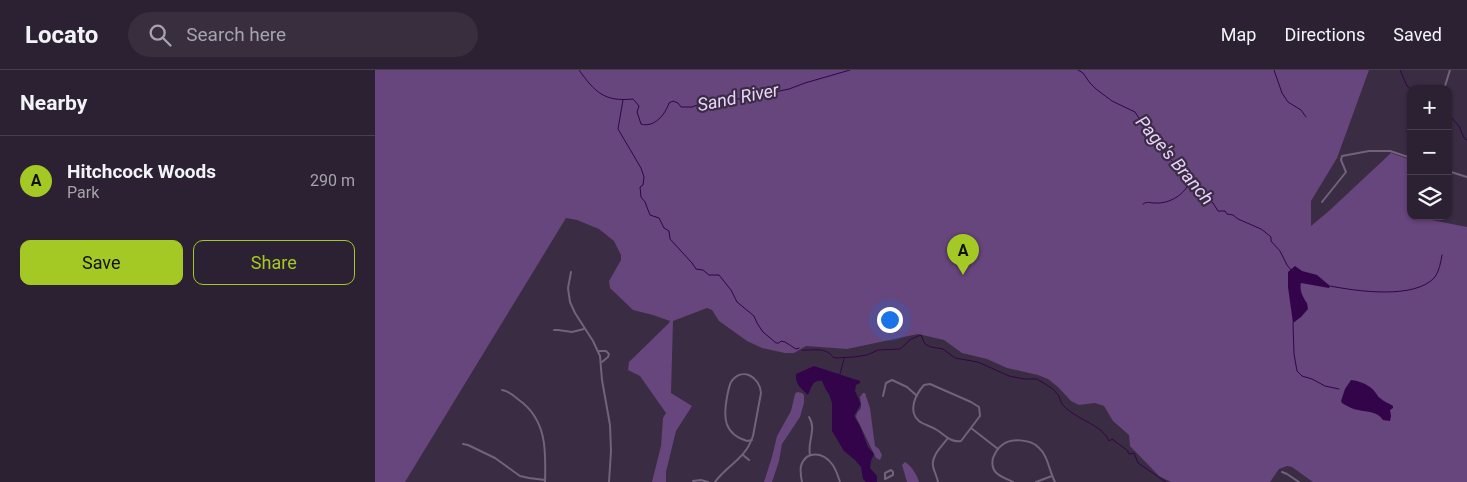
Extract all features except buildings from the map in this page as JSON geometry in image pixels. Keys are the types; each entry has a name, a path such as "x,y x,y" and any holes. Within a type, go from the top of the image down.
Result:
{"street":[{"path":"1445,85 1450,70"},
{"path":"1322,202 1346,172 1341,156 1373,150 1390,150 1407,156"},
{"path":"1452,172 1467,177"},
{"path":"571,272 568,284 569,299 584,329 599,351 610,425 609,482"},
{"path":"553,330 571,332 584,329"},
{"path":"599,351 606,351 609,354 609,357 601,364"},
{"path":"715,482 743,455 752,440 756,429 760,386 753,377 742,375 734,379 731,384 725,411 726,424 737,437 747,441 752,440"},
{"path":"883,396 886,383 892,380 907,387 916,395"},
{"path":"931,384 977,405 980,414 961,441 953,441 916,418 913,410 916,395 924,385 931,384"},
{"path":"463,444 495,458 520,476 545,481 545,446 538,421 533,412 524,404 507,391 502,390"},
{"path":"760,398 765,399"},
{"path":"809,417 813,425 809,445 810,455"},
{"path":"971,428 998,448"},
{"path":"938,482 933,468 933,458 948,438"},
{"path":"1013,482 993,469 992,462 998,448 1003,444 1023,440 1034,444 1043,452 1055,482"},
{"path":"743,455 749,460"},
{"path":"802,482 802,466 810,455 819,455 828,460 835,467 840,482"},
{"path":"1282,472 1299,482"},
{"path":"1036,482 1052,476"},
{"path":"883,482 885,478"},
{"path":"693,481 708,482"}],"shaded area":[{"path":"375,70 1369,70 1337,158 1311,201 1311,226 1391,153 1407,159 1407,220 1431,220 1467,227 1467,482 1313,482 1292,467 1287,466 1279,469 1270,482 1171,482 1159,476 1130,446 1129,435 1113,421 1104,406 1095,403 1079,405 1071,401 1048,379 1038,375 1007,368 987,359 962,353 944,340 918,334 847,349 806,346 794,353 785,353 762,348 747,341 719,321 712,310 707,308 673,321 671,393 692,406 676,431 666,472 666,482 652,482 661,446 663,418 666,413 640,376 628,370 629,362 670,321 633,310 610,288 609,281 621,260 621,255 614,241 599,229 577,220 566,218 405,482 375,482"},
{"path":"1295,266 1302,271 1317,275 1330,286 1329,288 1301,283 1301,291 1308,309 1293,323 1288,272"},
{"path":"814,366 860,381 856,385 855,391 861,404 854,416 868,447 874,454 870,468 877,476 877,482 866,482 863,479 861,467 844,451 832,431 832,403 822,381 814,383 808,395 798,384 796,374"},
{"path":"1351,380 1368,385 1379,397 1393,406 1390,410 1390,421 1383,420 1375,413 1354,409 1342,403 1345,389"},
{"path":"797,392 804,395 800,417 782,444 772,482 764,482 777,436 791,411"},
{"path":"865,393 870,408 875,446 882,455 880,460 876,458 856,417 861,408 860,397"},
{"path":"905,462 913,470 919,482 907,482 902,465"}],"waterway":[{"name":"Sand River","path":"579,70 595,90 601,94 615,99 633,99 639,106 637,112 641,124 646,125 655,122 665,112 669,103 673,101 681,107 692,107 713,99 745,99 789,89 850,70"},
{"name":"Page's Branch","path":"1078,70 1083,73 1096,89 1112,101 1135,112 1141,121 1159,137 1162,142 1162,148 1166,150 1170,159 1183,169 1197,189 1213,203 1218,211 1225,211 1227,214 1233,215 1261,229 1271,237 1271,241 1280,251 1291,270"},
{"path":"1274,70 1282,93 1288,102 1301,110 1306,117"},
{"path":"1400,70 1407,86"},
{"path":"623,100 618,129 641,168 644,177 643,185 640,187 641,197 650,215 659,218 664,228 669,231 670,239 696,269 703,270 709,275 719,275 731,290 737,302 754,316 763,332 776,343 781,341 796,349 799,348"},
{"path":"1452,118 1467,140"},
{"path":"1143,204 1147,202 1166,202 1176,198 1188,186 1190,181"},
{"path":"1330,286 1385,292 1414,289 1426,284 1435,277 1442,255"},
{"name":"Page's Branch","path":"1293,323 1294,354 1297,371 1302,376 1325,386 1339,389"},
{"path":"802,350 823,350 834,358 854,357 867,355 878,350 900,349 911,339 921,335 925,344 943,349 955,358 978,362 1009,376 1037,379 1053,389 1067,409 1098,428 1109,441 1112,439 1128,451 1128,453 1134,453 1138,463 1166,482"},
{"path":"840,374 844,359"}],"place":[{"name":"Hitchcock Woods","path":"963,275"}]}
